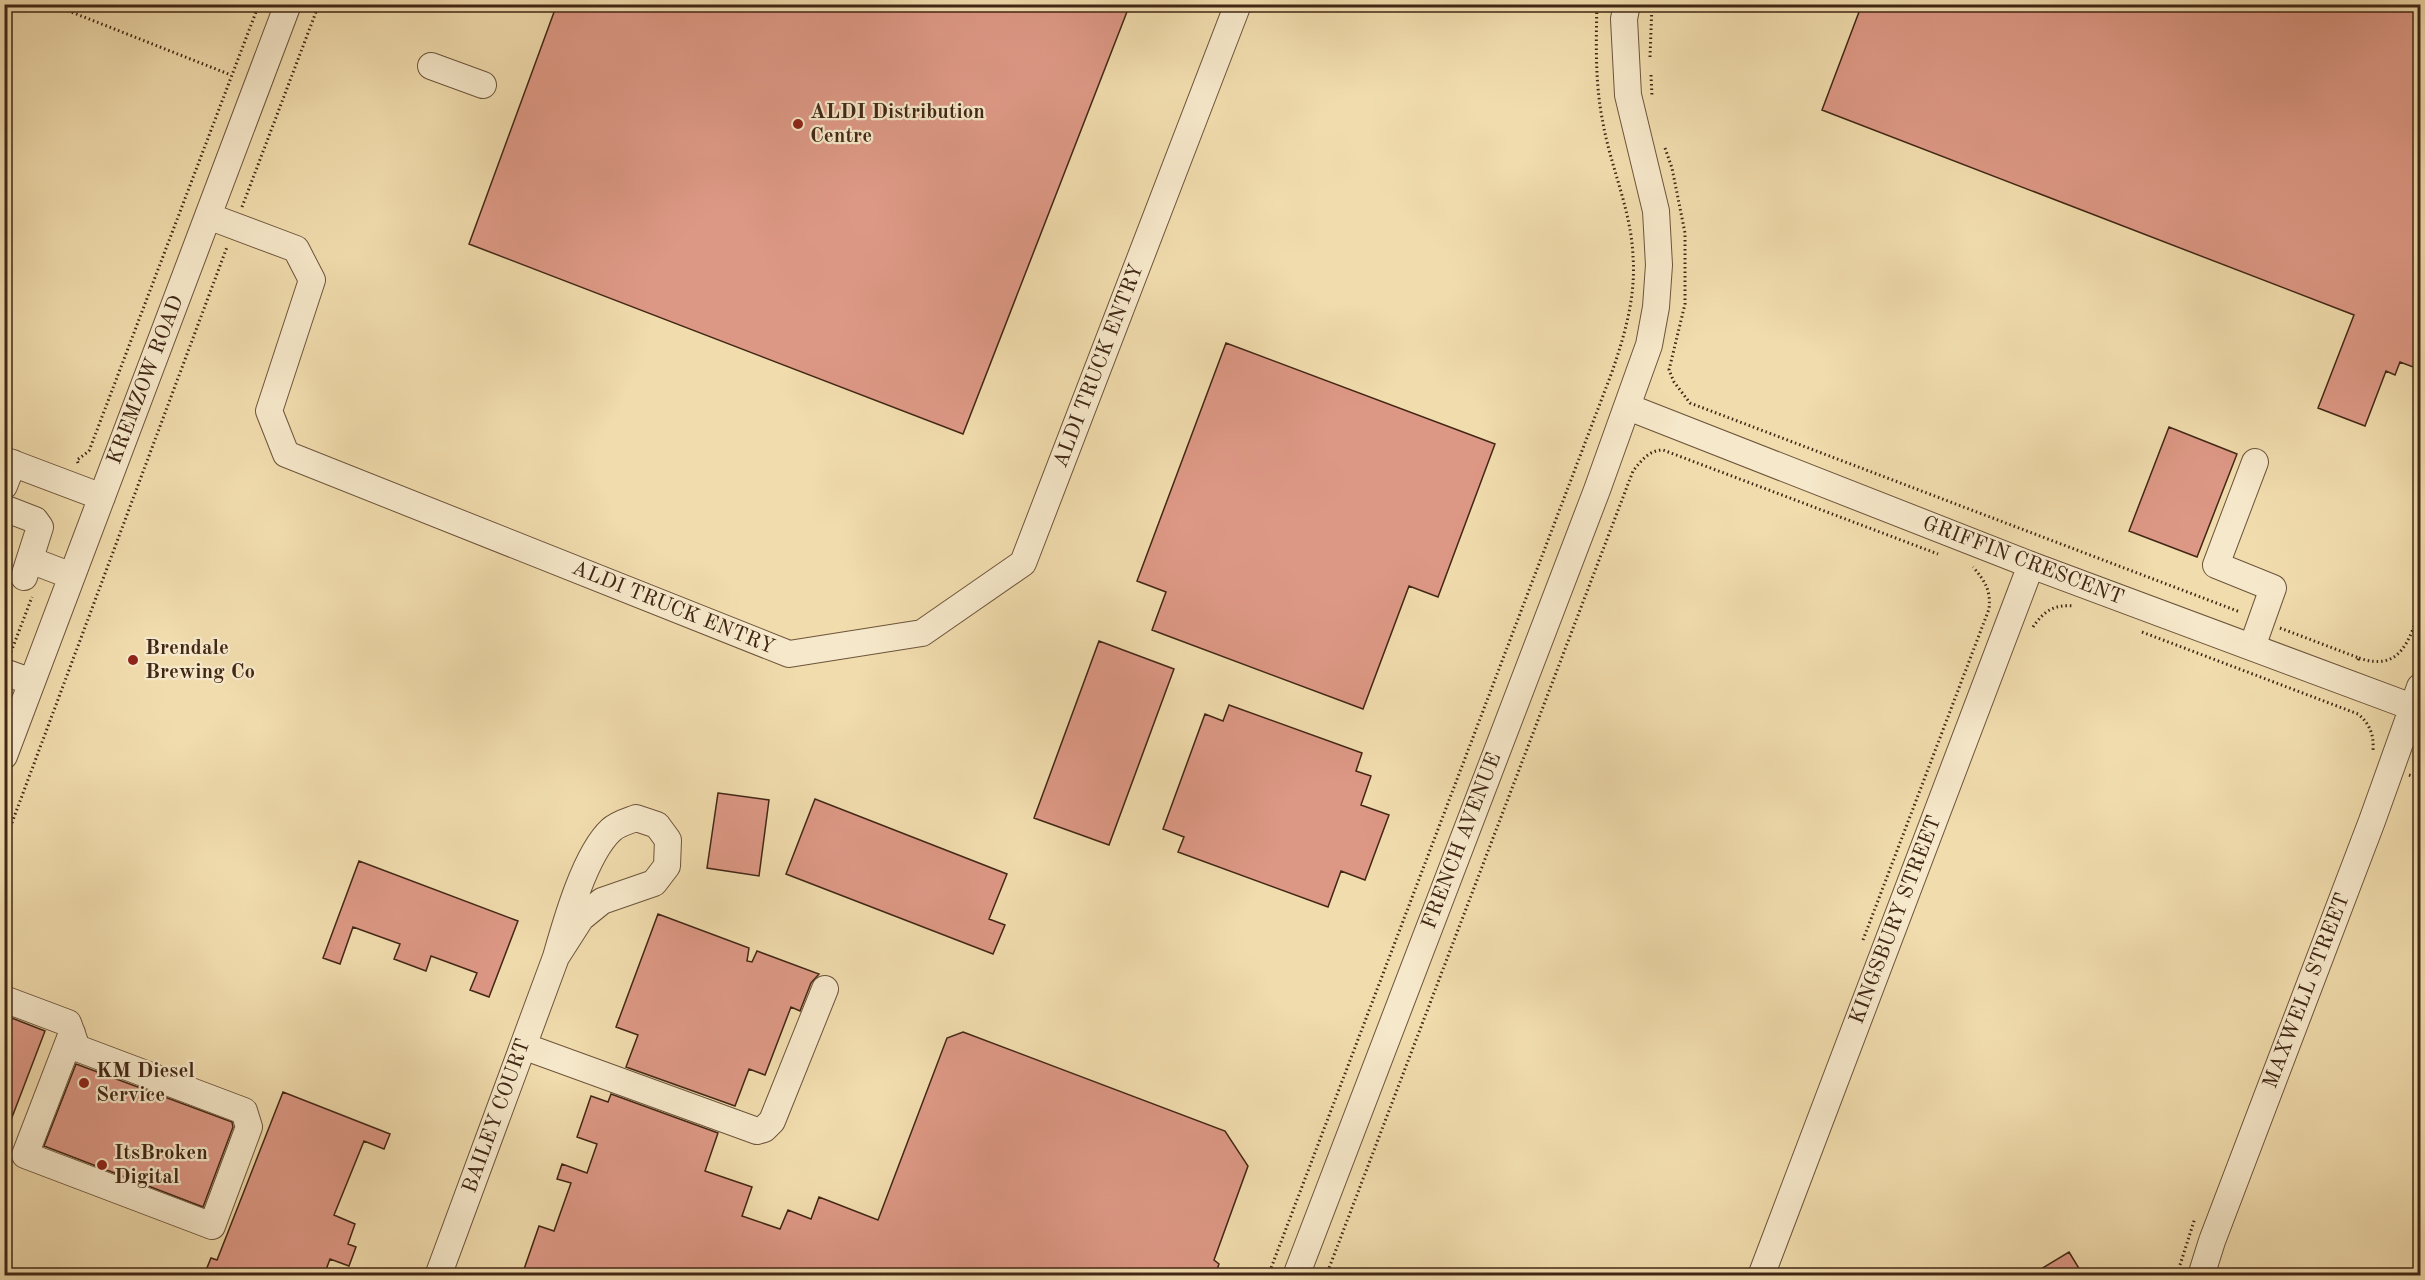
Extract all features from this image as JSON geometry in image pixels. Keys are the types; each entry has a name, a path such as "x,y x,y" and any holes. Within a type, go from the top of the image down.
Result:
{"street":[{"name":"KREMZOW ROAD","path":"4,756 288,4"},
{"name":"ALDI TRUCK ENTRY","path":"208,216 296,249 312,280 269,411 286,454 789,654 922,633 1023,563 1238,4"},
{"name":"FRENCH AVENUE","path":"1296,1275 1628,407 1649,345 1656,307 1659,266 1656,211 1628,95 1624,20 1627,4"},
{"path":"431,66 483,85"},
{"name":"GRIFFIN CRESCENT","path":"1628,407 2031,565 2252,647 2418,701"},
{"path":"2252,647 2273,588 2216,565 2255,462"},
{"path":"7,470 102,497"},
{"path":"4,508 38,522 39,533 27,568 72,576"},
{"name":"KINGSBURY STREET","path":"1761,1275 2031,565"},
{"path":"4,672 32,682"},
{"name":"MAXWELL STREET","path":"2201,1275 2418,701"},
{"name":"BAILEY COURT","path":"438,1275 556,957 566,920 597,846 613,828 636,818 657,825 668,840 667,866 654,883 602,901 581,918 556,957"},
{"path":"523,1046 757,1131 764,1129 772,1121 825,989"},
{"path":"4,999 68,1023 72,1033 77,1048 244,1111 249,1127 212,1226 25,1155 72,1033"}],"path":[{"path":"51,4 232,75"},
{"path":"78,463 77,460 89,451 259,4"},
{"path":"4,844 319,4"},
{"path":"1268,1275 1604,394 1626,329 1632,300 1634,257 1629,224 1602,122 1596,55 1597,4"},
{"path":"1682,404 1684,397 1690,403 1722,416 2359,658 2376,662 2392,658 2403,652 2421,611"},
{"path":"1663,450 1665,445"},
{"path":"1326,1275 1633,471 1645,457 1658,450 1663,450 1940,555"},
{"path":"1859,951 1989,609 1990,595 1986,583 1973,568 1962,563"},
{"path":"2030,631 2046,611 2061,606 2078,607"},
{"path":"2138,630 2358,714 2365,720 2372,732 2372,753"},
{"path":"2357,663 2359,658"},
{"path":"2407,774 2415,777 2421,765"}],"building":[{"name":"ALDI Distribution Centre","path":"557,4 1130,4 963,434 469,244"},
{"path":"1862,4 2421,4 2421,370 2400,362 2395,375 2386,371 2365,426 2318,408 2354,315 1822,110"},
{"path":"1226,343 1495,444 1438,597 1409,586 1363,709 1152,630 1166,592 1137,581"},
{"path":"2169,427 2237,454 2197,557 2129,531"},
{"path":"1099,641 1174,669 1109,845 1034,818"},
{"path":"1229,705 1362,753 1356,771 1371,776 1361,805 1389,815 1365,880 1341,871 1328,907 1178,852 1184,837 1163,829 1205,714 1223,721"},
{"path":"718,793 769,800 759,876 707,868"},
{"path":"815,799 1007,874 989,919 1005,925 993,954 786,874"},
{"path":"359,861 518,921 489,997 470,990 477,973 431,956 426,971 394,959 400,944 353,927 340,964 323,958"},
{"path":"658,914 749,948 747,961 752,962 757,951 819,974 811,983 800,1011 791,1007 765,1075 749,1069 735,1106 626,1067 638,1035 616,1027"},
{"path":"4,1015 45,1031 6,1133 4,1133"},
{"path":"963,1032 1225,1131 1248,1166 1214,1260 1219,1264 1215,1275 522,1275 539,1226 554,1231 571,1183 557,1179 562,1164 587,1173 597,1144 577,1137 591,1096 608,1102 611,1094 718,1133 705,1171 752,1187 742,1216 780,1229 788,1210 811,1219 819,1197 878,1220 947,1038"},
{"path":"76,1064 232,1122 233,1127 203,1207 44,1146"},
{"path":"283,1092 390,1134 384,1149 364,1141 334,1215 355,1224 348,1244 356,1247 349,1266 330,1259 324,1275 204,1275 211,1258 217,1260"},
{"path":"2069,1252 2083,1275 2031,1275"}],"place":[{"name":"ALDI Distribution Centre","path":"798,124"},
{"name":"Brendale Brewing Co","path":"133,660"},
{"name":"KM Diesel Service","path":"84,1083"},
{"name":"ItsBroken Digital","path":"102,1165"}]}
